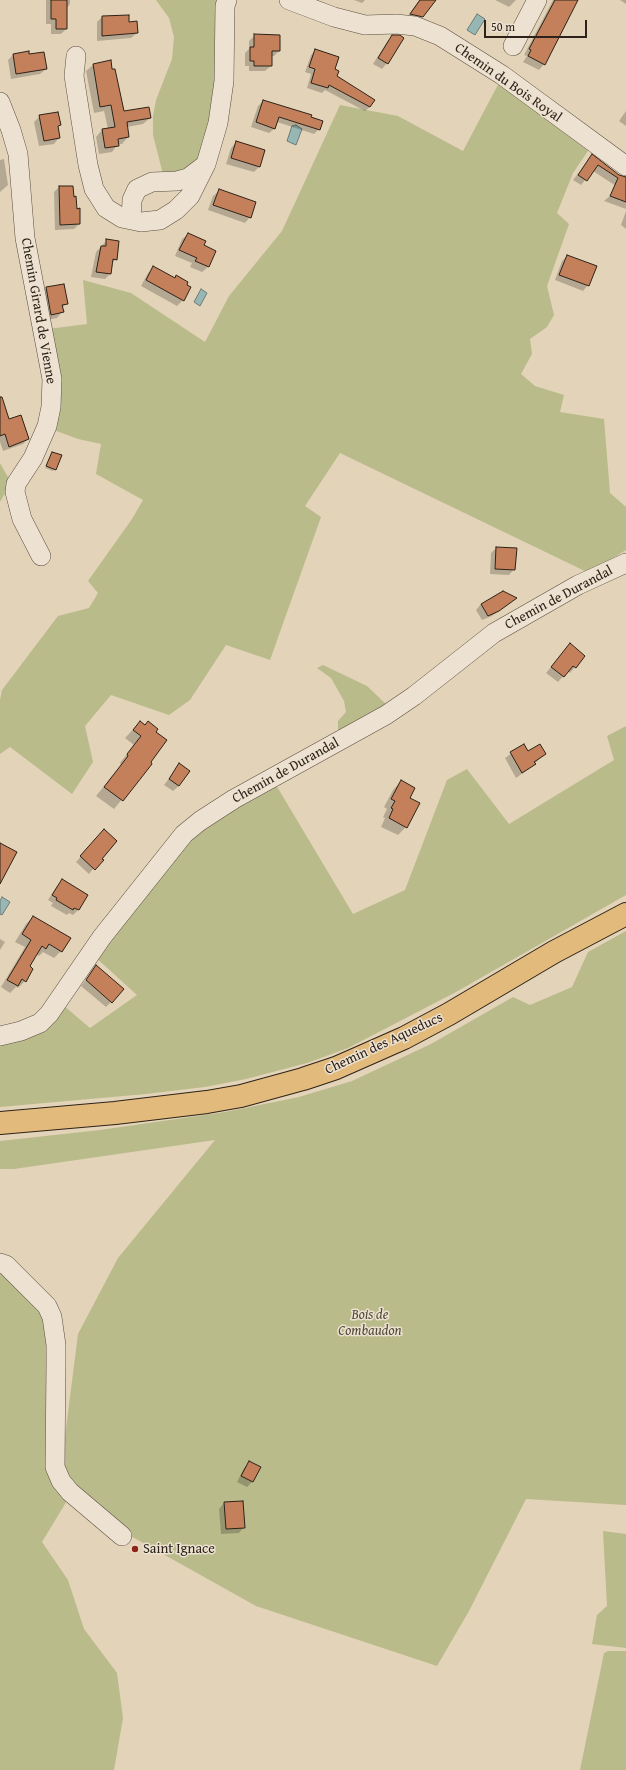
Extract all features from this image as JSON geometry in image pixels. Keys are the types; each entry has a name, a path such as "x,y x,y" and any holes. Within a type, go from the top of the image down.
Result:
{"main road":[{"name":"Chemin des Aqueducs","path":"0,1123 115,1113 207,1102 241,1096 303,1079 336,1068 404,1038 449,1014 554,952 626,914"}],"street":[{"path":"76,56 74,76 88,165 94,189 106,208 122,218 141,222 160,220 176,210 190,196 206,164 218,123 224,81 225,6 227,0"},
{"name":"Chemin du Bois Royal","path":"288,0 334,17 366,25 396,24 414,26 440,36 502,75 626,166"},
{"path":"513,46 536,0"},
{"name":"Chemin Girard de Vienne","path":"0,102 12,130 18,154 25,238 52,379 51,407 47,426 33,458 16,484 15,492 22,520 41,556"},
{"path":"131,220 132,200 137,189 152,182 188,178 206,164"},
{"name":"Chemin de Durandal","path":"0,1036 21,1031 40,1023 49,1014 102,937 184,834 200,821 234,799 386,715 414,696 494,633 578,585 626,563"},
{"path":"0,1263 6,1265 47,1306 53,1322 56,1365 55,1468 61,1481 70,1492 122,1536"}],"green space":[{"path":"156,0 222,0 217,83 203,154 182,173 164,178 153,135 153,116 156,100 172,59 174,37 169,18"},
{"path":"501,79 592,145 573,173 557,213 569,224 547,286 554,315 547,327 530,339 532,354 521,374 535,386 564,395 560,412 604,419 610,493 626,507 626,550 589,573 340,453 305,506 321,517 270,660 226,645 190,700 169,715 111,695 85,726 93,762 72,794 10,747 0,754 0,700 2,690 58,616 89,608 98,593 88,581 132,519 143,500 96,474 101,444 78,439 51,429 48,329 87,324 83,280 131,293 205,342 229,296 282,231 340,105 398,116 463,151"},
{"path":"0,463 13,486 4,495 0,502"},
{"path":"323,665 367,686 388,706 338,736 338,721 346,712 344,701 331,678 317,668"},
{"path":"626,726 626,895 456,992 348,1048 307,1063 246,1079 205,1087 146,1094 0,1107 0,1046 37,1032 63,1005 90,1028 137,995 94,956 184,844 203,826 276,785 353,914 405,890 447,780 467,769 509,824 614,760 607,736"},
{"name":"Bois de Combaudon","path":"626,931 626,1505 526,1499 469,1611 437,1666 256,1606 120,1530 61,1468 78,1334 118,1258 215,1140 14,1169 0,1169 0,1141 100,1130 225,1112 299,1097 352,1081 431,1044 513,997 530,1005 572,987 588,952"},
{"path":"0,1270 46,1315 50,1454 68,1499 42,1542 68,1580 84,1629 117,1673 123,1718 114,1770 0,1770"},
{"path":"603,1531 626,1534 626,1648 592,1644 597,1615 607,1606"},
{"path":"608,1651 626,1651 626,1770 580,1770 604,1653"}],"water":[{"path":"477,14 485,19 475,35 467,30"},
{"path":"296,125 302,129 296,145 287,141 292,126"},
{"path":"201,289 207,293 200,306 194,302"},
{"path":"2,897 10,902 2,915 0,914 0,901"}],"building":[{"path":"51,0 67,0 67,29 56,29 56,19 51,19"},
{"path":"420,0 436,0 423,17 410,14"},
{"path":"555,0 578,0 545,65 528,56 531,50 529,49"},
{"path":"129,15 129,22 137,21 138,33 102,36 102,16"},
{"path":"254,34 280,35 280,51 272,51 272,66 254,66 254,61 250,61 250,47 254,47"},
{"path":"392,35 400,35 404,38 388,64 378,58"},
{"path":"315,49 339,57 335,69 339,71 337,76 375,100 370,107 329,85 328,88 311,83 315,69 309,67"},
{"path":"29,51 29,54 44,52 47,69 16,74 13,54"},
{"path":"111,60 112,69 115,69 124,111 149,107 151,118 127,122 129,137 118,139 119,146 105,148 102,129 115,127 111,105 100,107 93,64"},
{"path":"263,100 312,115 311,117 323,121 320,130 279,117 275,129 256,122"},
{"path":"58,112 61,125 58,126 60,138 44,141 39,115"},
{"path":"236,141 265,150 260,167 231,158"},
{"path":"592,154 619,175 626,177 626,202 610,196 618,178 598,165 587,181 578,175"},
{"path":"59,186 73,186 74,197 76,196 77,209 80,208 80,224 60,225"},
{"path":"219,189 256,202 251,218 213,205"},
{"path":"188,233 206,241 204,245 216,251 209,267 195,261 197,258 179,250"},
{"path":"106,239 119,241 117,260 113,259 111,274 96,272 101,246 106,246"},
{"path":"567,255 597,266 589,286 559,275"},
{"path":"153,266 175,278 176,275 188,282 187,285 191,287 184,301 146,280"},
{"path":"64,284 68,304 62,305 64,312 51,315 46,287"},
{"path":"0,397 2,397 9,419 21,415 29,439 9,447 5,434 0,436"},
{"path":"52,452 62,455 56,470 46,466"},
{"path":"496,547 517,548 515,570 495,569"},
{"path":"503,591 517,598 499,611 488,616 481,604"},
{"path":"570,643 585,656 576,668 573,666 564,677 551,667"},
{"path":"140,721 145,725 148,721 158,729 156,732 167,740 151,762 152,764 123,801 104,787 128,756 127,754 141,736 133,730"},
{"path":"524,744 528,751 540,744 546,754 534,762 536,764 522,773 510,752"},
{"path":"179,763 190,771 179,786 169,779"},
{"path":"401,780 415,788 410,798 420,803 407,828 389,818 393,809 391,808 395,801 391,799"},
{"path":"104,829 117,841 95,870 80,856"},
{"path":"0,843 17,852 0,884"},
{"path":"62,879 88,895 79,910 74,908 73,910 56,900 57,898 52,895"},
{"path":"33,916 71,938 62,952 49,944 46,949 42,946 30,966 33,969 26,982 22,979 18,986 7,980 31,940 22,934"},
{"path":"96,965 124,989 112,1003 86,980"},
{"path":"249,1461 261,1467 253,1482 241,1476"},
{"path":"243,1501 245,1528 226,1529 224,1502"}],"place":[{"name":"Saint Ignace","path":"135,1549"}]}
